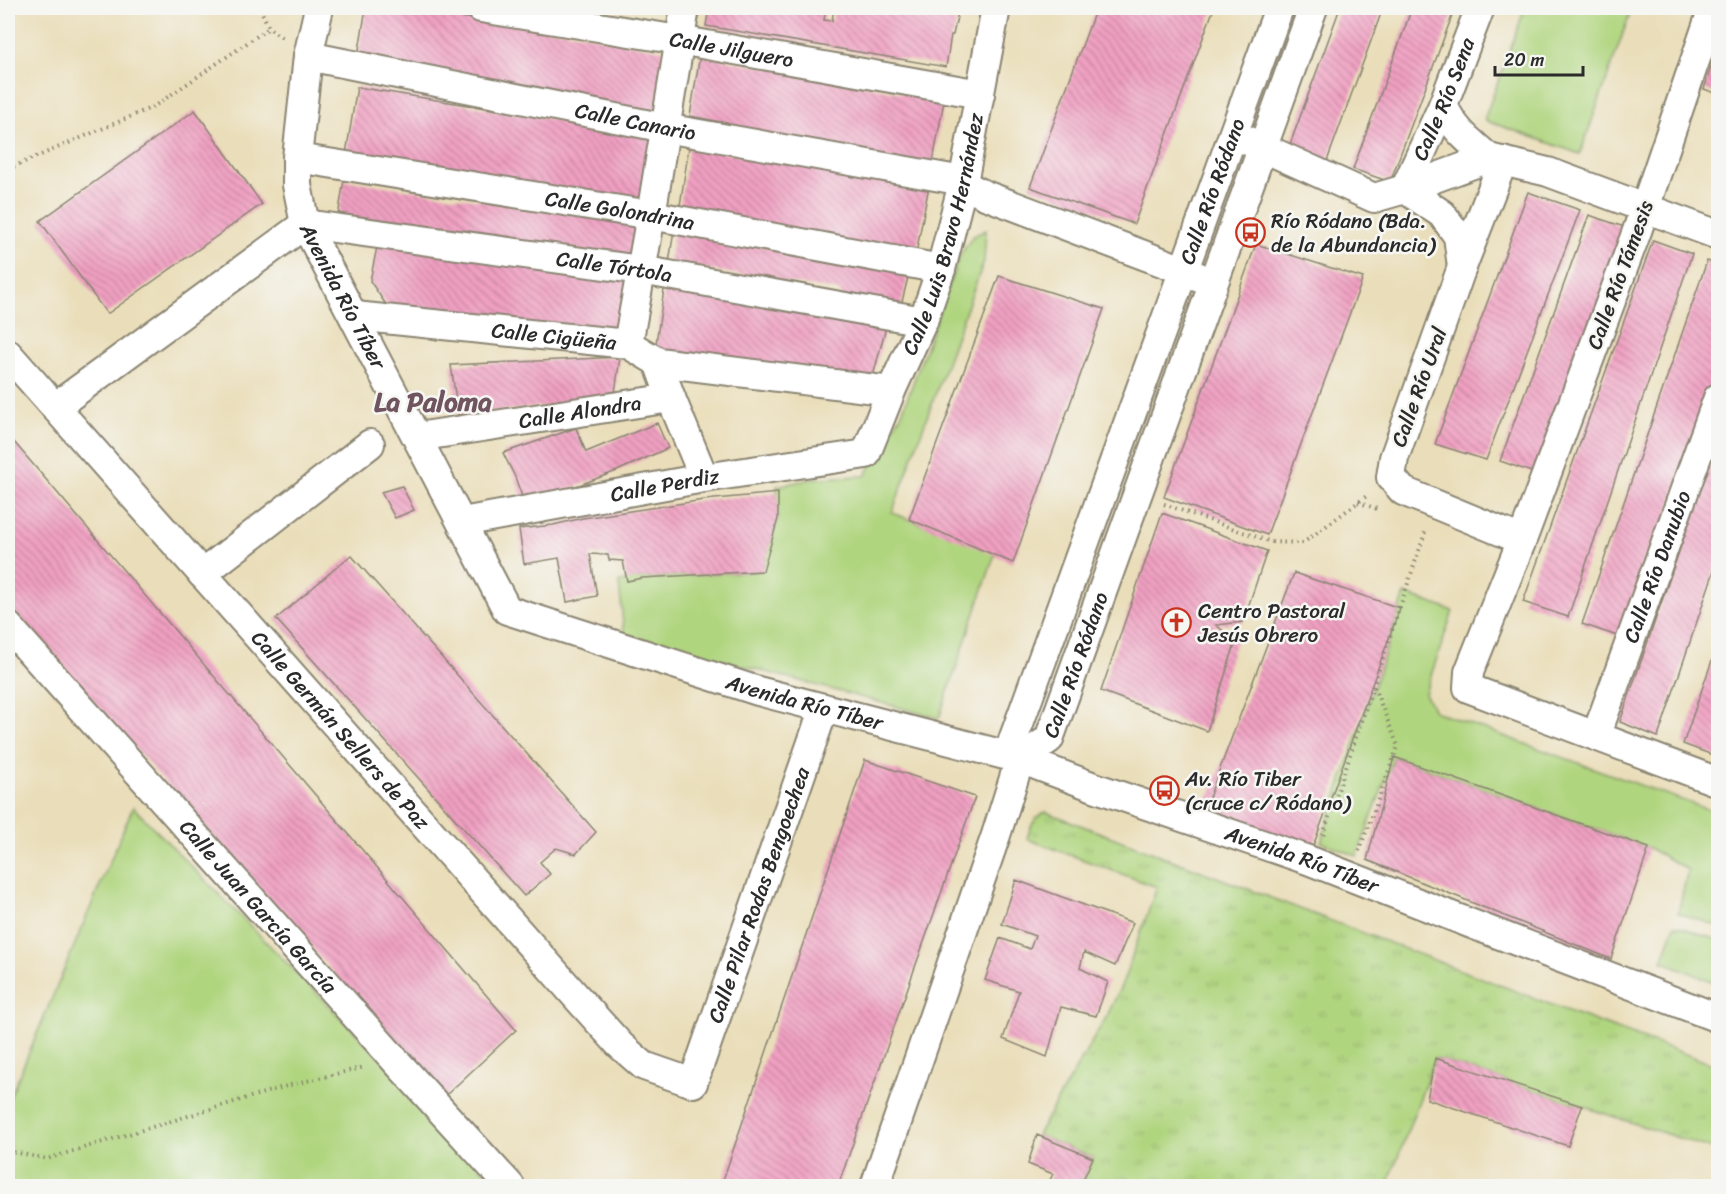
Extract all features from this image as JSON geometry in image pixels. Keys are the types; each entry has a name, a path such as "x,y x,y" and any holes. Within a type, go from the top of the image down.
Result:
{"street":[{"name":"Avenida Río Tíber","path":"319,8 308,56 297,158 297,185 305,224 507,610 758,691 1020,759 1094,787 1308,860 1719,1018"},
{"name":"Calle Jilguero","path":"481,8 679,40 980,94"},
{"path":"628,344 685,8"},
{"name":"Calle Luis Bravo Hernández","path":"867,454 891,391 923,321 941,269 963,183 996,8"},
{"name":"Calle Río Ródano","path":"1279,8 1013,740 1020,759 1049,739 1313,8"},
{"name":"Calle Río Sena","path":"1405,189 1443,105 1480,8"},
{"name":"Calle Río Támesis","path":"1596,736 1468,688 1469,672 1522,540 1645,208 1713,8"},
{"name":"Calle Canario","path":"308,56 665,128 952,179 984,195 1213,283"},
{"path":"1443,105 1450,121 1462,136 1496,159 1548,172 1719,235"},
{"path":"1233,135 1374,198 1496,159"},
{"name":"Calle Golondrina","path":"297,158 651,215 941,269"},
{"name":"Calle Río Ural","path":"1391,477 1394,458 1462,267 1496,159"},
{"path":"1405,189 1442,214 1458,236 1462,267"},
{"path":"55,407 305,224"},
{"name":"Calle Tórtola","path":"305,224 641,270 923,321"},
{"name":"Calle Cigüeña","path":"355,316 628,344 658,362 891,391"},
{"name":"Calle Germán Sellers de Paz","path":"8,354 620,1045 644,1066 693,1083"},
{"name":"Calle Alondra","path":"417,437 671,398 658,362"},
{"path":"671,398 704,478"},
{"name":"Calle Río Danubio","path":"1596,736 1719,398"},
{"path":"202,574 370,444"},
{"name":"Calle Perdiz","path":"462,522 704,478 867,454"},
{"path":"1391,477 1403,491 1522,540"},
{"name":"Calle Juan García García","path":"8,626 510,1186"},
{"name":"Calle Pilar Rodas Bengoechea","path":"693,1083 825,708"},
{"path":"1596,736 1719,782"},
{"path":"875,1186 1020,759"}],"path":[{"path":"8,169 153,107 269,28 260,8"},
{"path":"1163,503 1271,542 1303,543 1391,477"},
{"path":"1321,842 1427,528"},
{"path":"1357,856 1398,746 1374,686"},
{"path":"8,1151 47,1159 290,1085 395,1060"}],"green space":[{"path":"1525,8 1632,8 1580,154 1484,120"},
{"path":"986,230 984,261 892,513 996,551 939,718 624,634 619,582 642,578 762,571 778,519 777,486 817,478 865,476 902,413 960,255 973,236"},
{"path":"1405,594 1453,611 1425,693 1434,711 1718,813 1718,926 1678,913 1688,870 1649,848 1394,757 1357,856 1321,842"},
{"path":"133,807 419,1097 496,1186 8,1186 8,1102"},
{"path":"1046,812 1718,1066 1718,1151 1435,1058 1389,1181 1400,1186 1080,1186 1093,1158 1037,1135 1107,1016 1123,982 1157,887 1027,839 1033,823"},
{"path":"1675,925 1718,940 1718,984 1662,961"}],"building":[{"path":"366,8 392,8 570,32 672,52 660,124 358,56"},
{"path":"709,8 826,8 824,20 832,21 834,8 959,8 953,35 951,35 946,67 706,26"},
{"path":"1096,8 1214,8 1134,224 1030,187"},
{"path":"1340,8 1383,8 1327,161 1289,147"},
{"path":"1412,8 1455,8 1390,182 1353,169"},
{"path":"1718,45 1718,94 1704,89"},
{"path":"700,55 944,101 932,167 725,130 727,123 690,116"},
{"path":"357,87 655,136 645,208 346,154"},
{"path":"195,110 262,204 107,314 40,221"},
{"path":"689,147 929,186 915,259 679,212"},
{"path":"344,180 641,224 635,262 337,223"},
{"path":"1528,192 1580,210 1486,460 1435,444"},
{"path":"1589,215 1630,229 1540,475 1500,461"},
{"path":"674,230 909,273 900,310 844,299 839,291 669,263"},
{"path":"1653,240 1692,254 1568,617 1523,602"},
{"path":"378,242 632,278 620,338 387,306 370,281"},
{"path":"1256,244 1363,278 1267,535 1164,497"},
{"path":"1707,261 1718,264 1718,373 1623,638 1582,624"},
{"path":"999,276 1104,309 1013,563 909,519"},
{"path":"665,283 887,323 871,384 655,350"},
{"path":"620,357 614,400 458,415 451,365"},
{"path":"657,423 668,448 617,471 525,505 503,453 576,428 586,452"},
{"path":"8,435 516,1030 444,1097 8,605"},
{"path":"1718,439 1718,559 1658,737 1620,722"},
{"path":"402,486 414,510 395,518 381,492"},
{"path":"778,493 778,519 763,571 642,578 627,581 623,561 609,560 608,555 590,554 597,596 567,602 559,558 524,564 519,529 704,500"},
{"name":"Centro Pastoral Jesús Obrero","path":"1162,513 1267,551 1243,622 1216,625 1236,641 1207,731 1101,691"},
{"path":"351,555 596,832 576,854 556,848 540,862 550,874 524,896 276,619"},
{"path":"1294,573 1400,608 1308,860 1202,816"},
{"path":"1718,643 1718,757 1683,744"},
{"path":"1394,757 1649,848 1611,959 1367,860"},
{"path":"865,760 975,797 838,1186 721,1186"},
{"path":"1016,880 1133,923 1115,966 1084,952 1080,968 1108,982 1096,1016 1061,1007 1047,1057 1003,1039 1019,991 985,980 1000,938 1030,949 1035,936 1002,924"},
{"path":"1435,1058 1582,1106 1568,1146 1427,1099"},
{"path":"1037,1135 1093,1158 1080,1186 1047,1186 1053,1174 1028,1164"}],"place":[{"name":"Río Ródano (Bda. de la Abundancia)","path":"1250,233"},
{"name":"Centro Pastoral Jesús Obrero","path":"1177,623"},
{"name":"Av. Río Tiber (cruce c/ Ródano)","path":"1164,791"}],"district":[{"name":"La Paloma","path":"433,402"}]}
